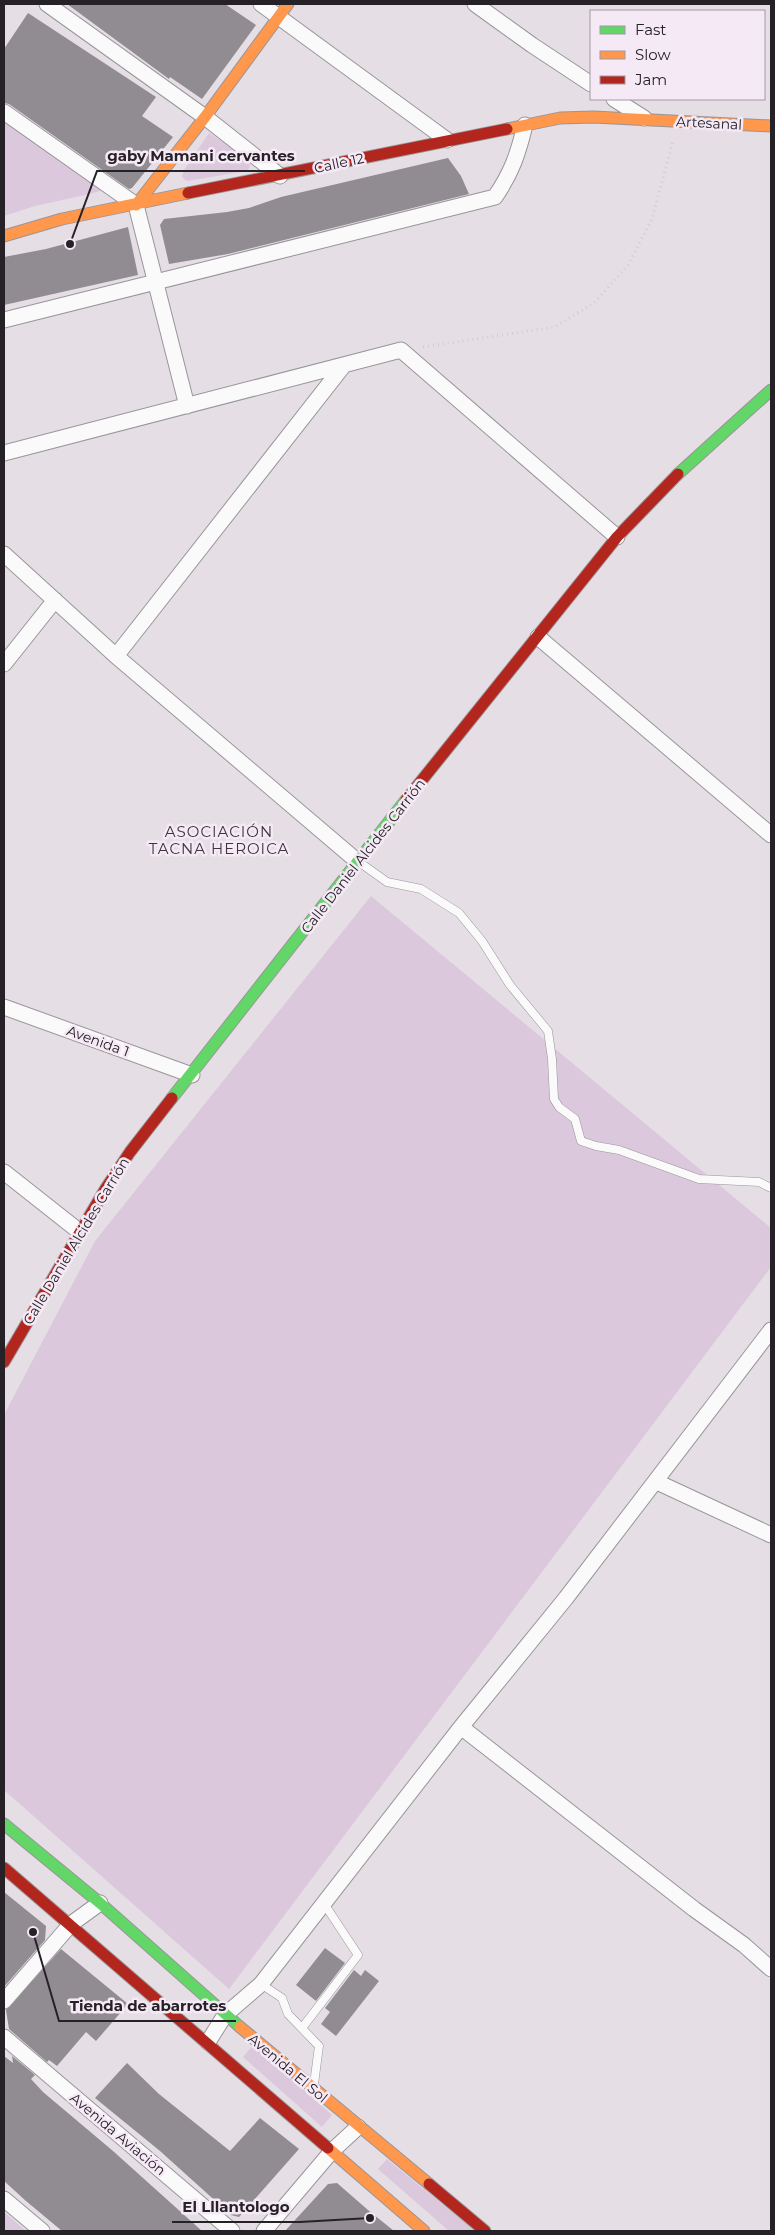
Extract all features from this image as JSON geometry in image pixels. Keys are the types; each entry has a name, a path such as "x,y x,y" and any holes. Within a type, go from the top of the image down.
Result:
{"street":[{"path":"47,4 206,117 280,176"},
{"path":"261,4 447,140"},
{"path":"136,205 206,117 288,4"},
{"path":"475,4 590,83"},
{"path":"616,100 647,120"},
{"path":"4,112 136,205 187,406"},
{"name":"Calle 12","path":"4,236 62,219 560,118 594,116 647,120"},
{"name":"Artesanal","path":"647,120 771,126"},
{"path":"4,320 156,284 495,197 517,159 525,125"},
{"path":"4,454 401,350 617,537"},
{"path":"116,656 344,365"},
{"name":"Calle Daniel Alcides Carrión","path":"4,1362 80,1232 130,1152 192,1076 357,861 617,537 668,483 771,390"},
{"path":"4,554 116,656 357,861"},
{"path":"4,664 55,600"},
{"path":"538,637 771,835"},
{"name":"Avenida 1","path":"4,1006 192,1076"},
{"path":"4,1172 80,1232"},
{"path":"208,2042 225,2016 261,1984 461,1728 566,1598 656,1482 714,1402 771,1330"},
{"path":"656,1482 771,1535"},
{"path":"461,1728 694,1909 744,1945 771,1969"},
{"name":"Avenida El Sol","path":"4,1824 100,1903 225,2016 485,2231"},
{"path":"4,1868 72,1924 208,2042 312,2136 424,2231"},
{"path":"4,2001 72,1924 100,1903"},
{"name":"Avenida Aviación","path":"4,2037 232,2231"},
{"path":"264,2231 332,2151 358,2127"},
{"path":"4,2199 42,2231"}],"lane":[{"path":"357,861 387,882 421,889 459,913 482,941 510,985 548,1031 554,1078 554,1099 559,1107 575,1119 581,1141 620,1150 699,1179 759,1182 771,1188"},
{"path":"302,2028 358,1955 324,1902"},
{"path":"261,1984 282,1998 288,2014 319,2046 313,2088"}],"path":[{"path":"401,350 555,327 594,303 628,265 652,219 679,121"}],"shaded area":[{"path":"4,119 103,190 35,206 4,216"},
{"path":"209,133 248,158 250,167 247,171 187,181 182,177 184,170"},
{"path":"371,896 771,1228 771,1267 229,1989 4,1790 4,1415 95,1241"},
{"path":"253,2045 332,2115 322,2127 243,2057"},
{"path":"387,2159 475,2231 449,2231 378,2169"},
{"path":"4,2212 26,2231 4,2231"}],"building":[{"path":"67,4 225,4 256,25 202,99 170,77 169,79"},
{"path":"28,13 156,97 142,116 173,137 132,188 129,189 9,104 4,103 4,49"},
{"path":"448,158 461,176 469,194 228,254 169,264 160,225 164,219 249,208 281,197"},
{"path":"128,227 138,275 4,305 4,257 46,249"},
{"path":"4,1892 46,1926 45,1940 4,1987"},
{"path":"325,1948 345,1963 316,2001 296,1985"},
{"path":"61,1949 128,2004 96,2041 86,2032 57,2066 49,2060 47,2062 9,2029 6,2010"},
{"path":"354,1970 361,1976 365,1970 379,1981 336,2036 321,2024 330,2012 325,2008"},
{"path":"4,2056 13,2063 12,2056 35,2075 31,2079 43,2092 113,2151 202,2231 62,2231 26,2201 4,2181"},
{"path":"127,2063 159,2094 230,2151 260,2118 299,2149 239,2217 231,2215 160,2151 95,2098"},
{"path":"337,2183 394,2231 285,2231 328,2184"}],"traffic: fast":[{"path":"678,474 771,390"},
{"path":"172,1098 406,800"},
{"path":"4,1824 100,1903 240,2027"}],"traffic: slow":[{"path":"136,205 205,117 288,4"},
{"path":"507,129 560,118 594,117 771,126"},
{"path":"4,236 62,219 188,193"},
{"path":"240,2027 429,2184"},
{"path":"328,2148 424,2231"}],"traffic: jam":[{"path":"188,193 507,129"},
{"path":"406,800 617,537 678,474"},
{"path":"4,1362 106,1188 130,1152 172,1098"},
{"path":"4,1868 328,2148"},
{"path":"429,2184 485,2231"}],"place":[{"name":"gaby Mamani cervantes","path":"70,244"},
{"name":"Tienda de abarrotes","path":"33,1932"},
{"name":"El Lllantologo","path":"370,2218"}],"district":[{"name":"ASOCIACIÓN TACNA HEROICA","path":"219,840"}]}
